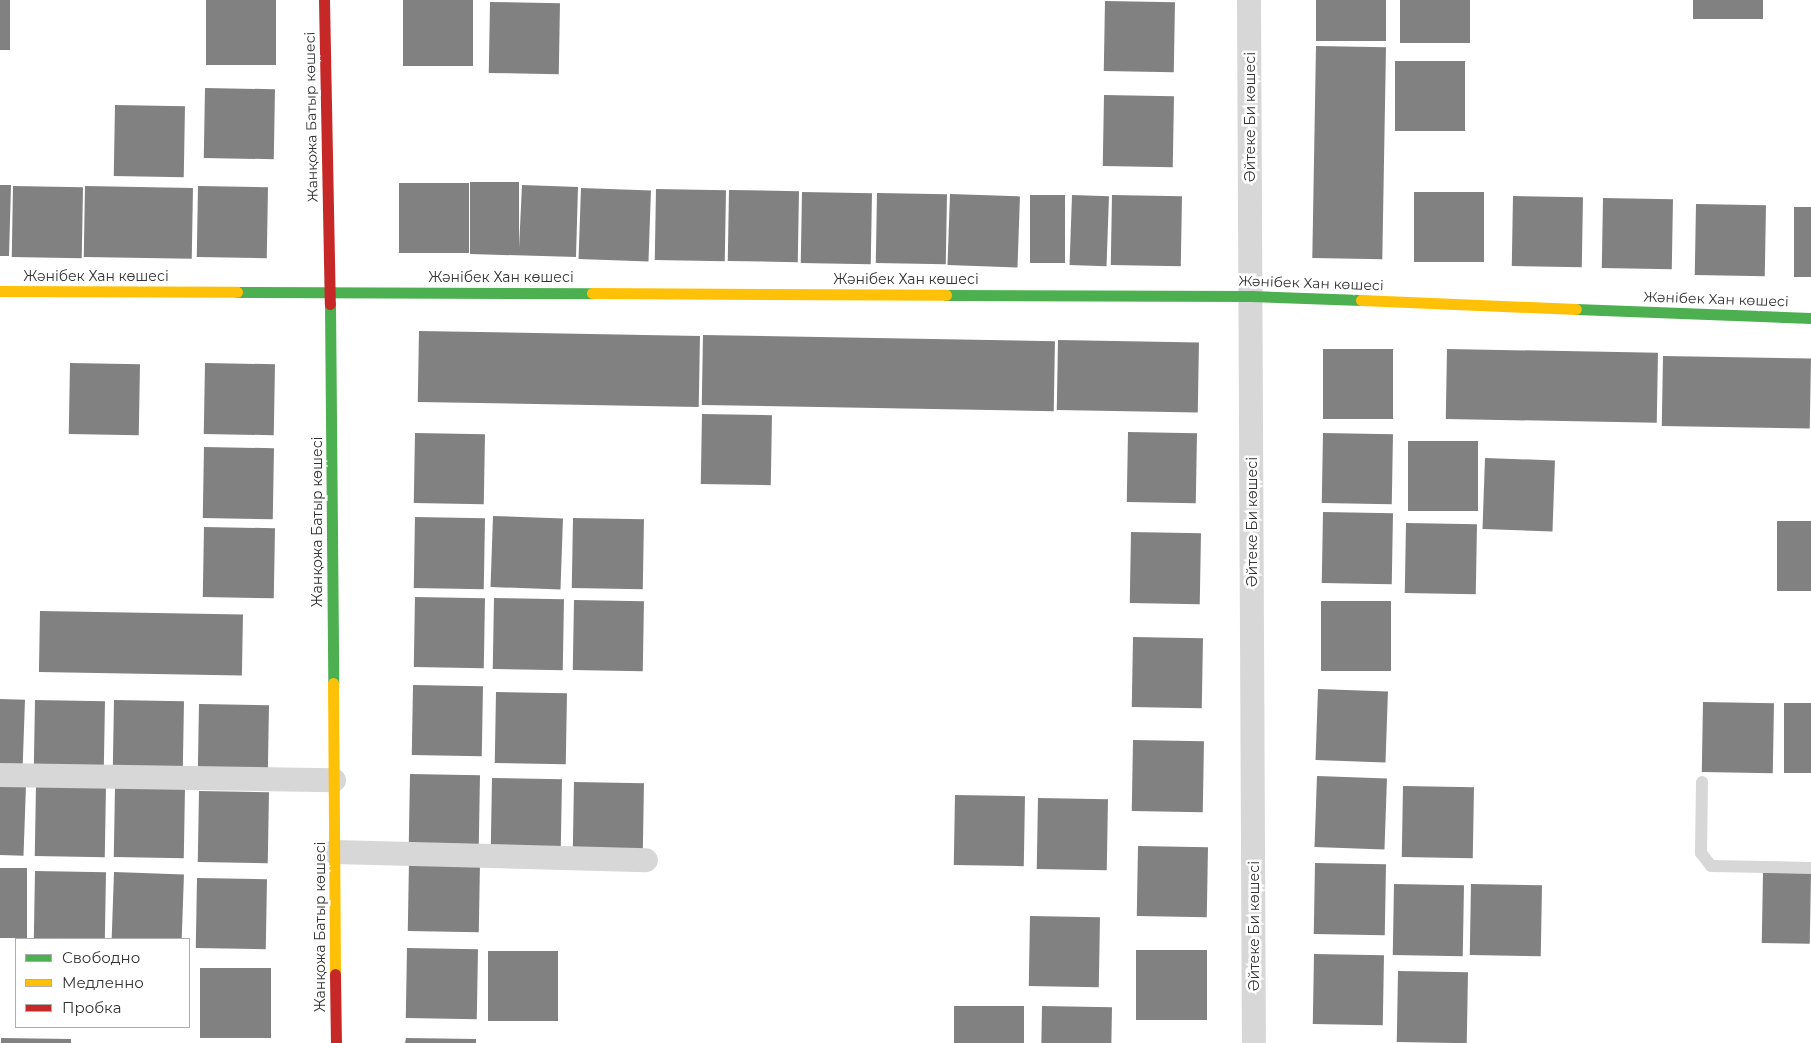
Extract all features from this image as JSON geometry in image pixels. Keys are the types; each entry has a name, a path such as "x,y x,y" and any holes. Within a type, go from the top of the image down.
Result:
{"street":[{"name":"Жанқожа Батыр көшесі","path":"324,0 330,290 336,1043"},
{"name":"Әйтеке Би көшесі","path":"1249,0 1254,1043"},
{"name":"Жәнібек Хан көшесі","path":"0,291 330,290 1251,296 1811,318"},
{"path":"0,775 334,780"},
{"path":"334,852 646,860"}],"lane":[{"path":"1702,782 1701,853 1711,866 1811,868"}],"building":[{"path":"0,0 10,0 10,50 0,50"},
{"path":"206,0 276,0 276,65 206,65"},
{"path":"403,0 473,0 473,66 403,66"},
{"path":"1316,0 1386,0 1386,41 1316,41"},
{"path":"1400,0 1470,0 1470,43 1400,43"},
{"path":"1693,0 1763,0 1763,19 1693,19"},
{"path":"1105,1 1175,2 1174,72 1104,71"},
{"path":"490,2 560,3 559,74 489,73"},
{"path":"1316,46 1386,47 1382,259 1312,258"},
{"path":"1395,61 1465,61 1465,131 1395,131"},
{"path":"205,88 275,89 274,159 204,158"},
{"path":"1104,95 1174,96 1173,167 1103,166"},
{"path":"115,105 185,106 184,177 114,176"},
{"path":"470,182 519,182 519,248 522,185 578,187 576,257 470,254"},
{"path":"399,183 469,183 469,253 399,253"},
{"path":"0,185 11,185 9,256 0,256"},
{"path":"13,186 83,187 82,258 12,257"},
{"path":"85,186 193,188 192,259 84,257"},
{"path":"198,186 268,187 267,258 197,257"},
{"path":"581,188 651,190 648,261 579,259"},
{"path":"656,189 726,190 725,261 655,260"},
{"path":"729,190 799,191 798,262 728,261"},
{"path":"802,192 872,193 871,264 801,263"},
{"path":"1414,192 1484,192 1484,262 1414,262"},
{"path":"877,193 947,194 946,264 876,263"},
{"path":"950,194 1020,196 1017,267 948,265"},
{"path":"1030,195 1065,195 1065,263 1030,263"},
{"path":"1072,195 1109,196 1107,266 1070,265"},
{"path":"1112,195 1182,196 1181,266 1111,265"},
{"path":"1513,196 1583,197 1582,267 1512,266"},
{"path":"1603,198 1673,199 1672,269 1602,268"},
{"path":"1696,204 1766,205 1765,276 1695,275"},
{"path":"1794,207 1811,207 1811,277 1794,277"},
{"path":"419,331 700,336 699,407 418,402"},
{"path":"703,335 1055,341 1054,411 702,405"},
{"path":"1058,340 1199,342 1198,412 1057,410"},
{"path":"1323,349 1393,349 1393,419 1323,419"},
{"path":"1447,349 1658,353 1657,423 1446,419"},
{"path":"1663,356 1811,359 1810,429 1662,426"},
{"path":"70,363 140,364 139,435 69,434"},
{"path":"205,363 275,364 274,435 204,434"},
{"path":"702,414 772,415 771,485 701,484"},
{"path":"1128,432 1197,433 1196,503 1127,502"},
{"path":"415,433 485,434 484,504 414,503"},
{"path":"1323,433 1393,434 1392,504 1322,503"},
{"path":"1408,441 1478,441 1478,511 1408,511"},
{"path":"204,447 274,448 273,519 203,518"},
{"path":"1485,458 1555,460 1552,531 1483,529"},
{"path":"1323,512 1393,513 1392,584 1322,583"},
{"path":"493,516 563,518 560,589 491,587"},
{"path":"415,517 485,518 484,589 414,588"},
{"path":"573,518 644,519 643,589 572,588"},
{"path":"1777,521 1811,521 1811,591 1777,591"},
{"path":"1406,523 1477,524 1476,594 1405,593"},
{"path":"204,527 275,528 274,598 203,597"},
{"path":"1131,532 1201,533 1200,604 1130,603"},
{"path":"415,597 485,598 484,668 414,667"},
{"path":"494,598 564,599 563,670 493,669"},
{"path":"574,600 644,601 643,671 573,670"},
{"path":"1321,601 1391,601 1391,671 1321,671"},
{"path":"40,611 243,615 242,676 39,672"},
{"path":"1133,637 1203,638 1202,708 1132,707"},
{"path":"413,685 483,686 482,756 412,755"},
{"path":"1318,689 1388,691 1385,762 1316,760"},
{"path":"496,692 567,693 566,764 495,763"},
{"path":"0,699 25,700 23,771 0,770"},
{"path":"35,700 105,701 104,771 34,770"},
{"path":"114,700 184,701 183,771 113,770"},
{"path":"1703,702 1774,703 1773,773 1702,772"},
{"path":"1784,703 1811,703 1811,773 1784,773"},
{"path":"199,704 269,705 268,775 198,774"},
{"path":"1133,740 1204,741 1203,812 1132,811"},
{"path":"410,774 480,775 479,845 409,844"},
{"path":"1317,776 1387,778 1384,849 1315,847"},
{"path":"492,778 562,779 561,850 491,849"},
{"path":"574,782 644,783 643,853 573,852"},
{"path":"0,784 26,785 24,856 0,855"},
{"path":"36,785 106,786 105,857 35,856"},
{"path":"1403,786 1474,787 1473,858 1402,857"},
{"path":"115,787 185,788 184,858 114,857"},
{"path":"199,791 269,792 268,863 198,862"},
{"path":"955,795 1025,796 1024,866 954,865"},
{"path":"1038,798 1108,799 1107,870 1037,869"},
{"path":"1138,846 1208,847 1207,917 1137,916"},
{"path":"409,861 480,862 479,932 408,931"},
{"path":"1315,863 1386,864 1385,935 1314,934"},
{"path":"0,868 27,868 27,938 0,938"},
{"path":"35,871 106,872 105,938 34,938"},
{"path":"114,872 184,874 182,938 112,938"},
{"path":"1763,872 1811,873 1810,944 1762,943"},
{"path":"197,878 267,879 266,949 196,948"},
{"path":"1394,884 1464,885 1463,956 1393,955"},
{"path":"1471,884 1542,885 1541,956 1470,955"},
{"path":"1030,916 1100,917 1099,987 1029,986"},
{"path":"407,948 478,949 477,1019 406,1018"},
{"path":"1136,950 1207,950 1207,1020 1136,1020"},
{"path":"488,951 558,951 558,1021 488,1021"},
{"path":"1314,954 1384,955 1383,1025 1313,1024"},
{"path":"200,968 271,968 271,1038 200,1038"},
{"path":"1398,971 1468,972 1467,1043 1397,1042"},
{"path":"954,1006 1024,1006 1024,1043 954,1043"},
{"path":"1042,1006 1112,1007 1111,1043 1041,1043"},
{"path":"1,1038 71,1039 71,1043 1,1043"},
{"path":"406,1038 476,1039 476,1043 405,1043"}],"traffic: fast":[{"path":"237,292 592,293"},
{"path":"946,295 1251,296 1361,300"},
{"path":"330,304 333,683"},
{"path":"1576,309 1811,318"}],"traffic: slow":[{"path":"0,291 237,292"},
{"path":"592,293 946,295"},
{"path":"1361,300 1576,309"},
{"path":"333,683 335,974"}],"traffic: jam":[{"path":"324,0 330,304"},
{"path":"335,974 336,1043"}]}
